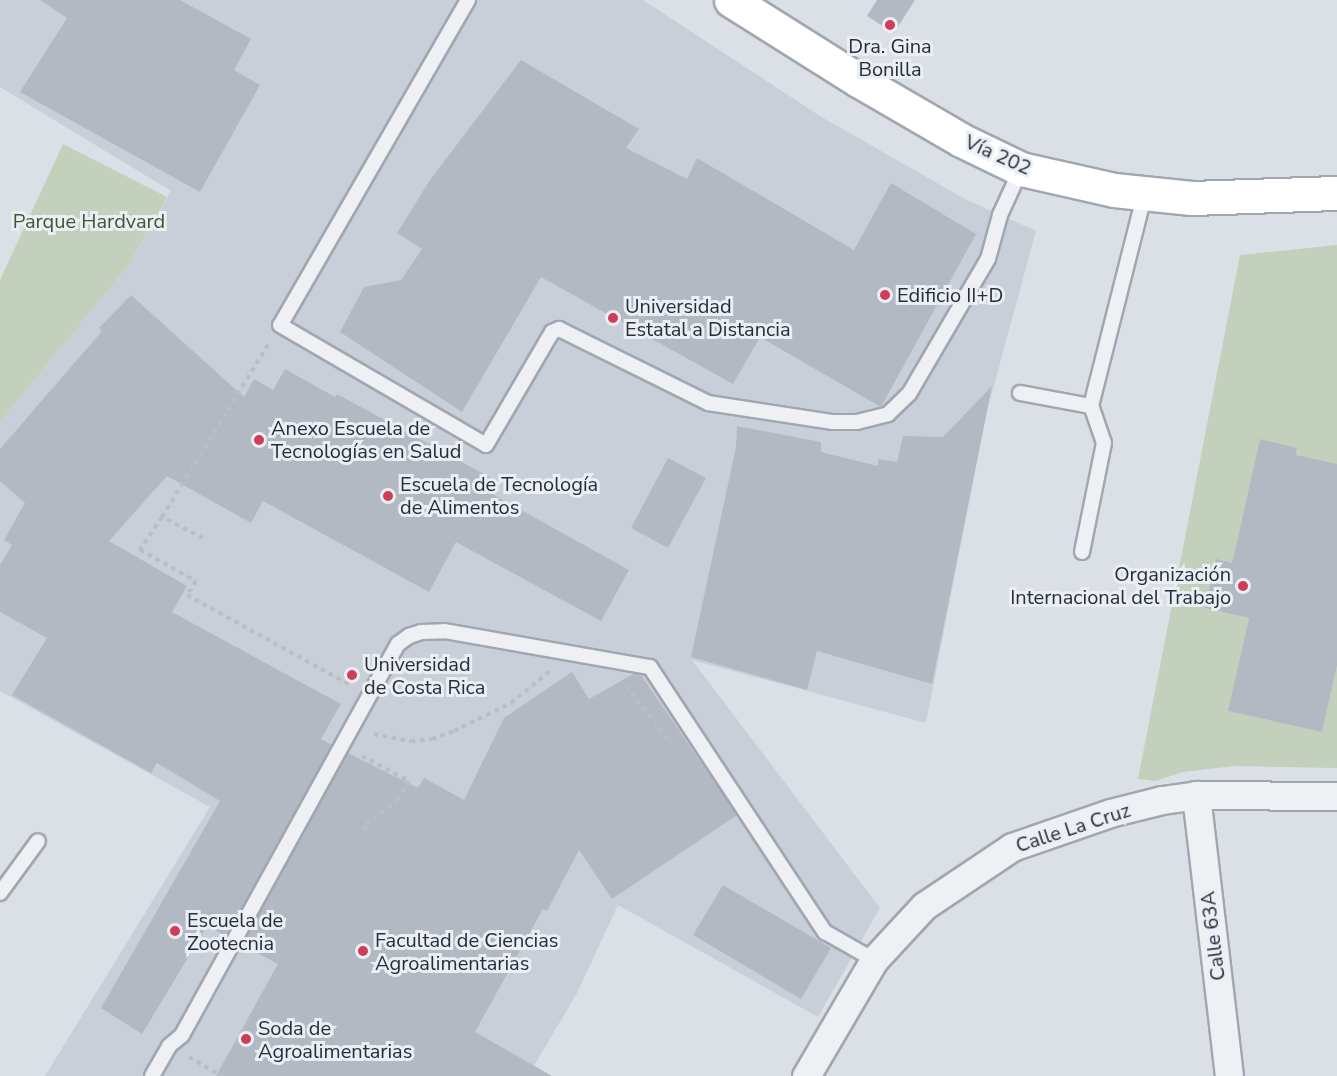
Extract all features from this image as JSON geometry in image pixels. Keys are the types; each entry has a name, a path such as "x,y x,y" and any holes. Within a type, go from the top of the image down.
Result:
{"main road":[{"name":"Vía 202","path":"731,0 878,92 961,140 1021,169 1114,190 1192,198 1337,193"}],"street":[{"name":"Calle La Cruz","path":"806,1076 874,960 924,906 1012,847 1110,813 1162,800 1196,795 1337,796"},
{"name":"Calle 63A","path":"1196,795 1229,1076"}],"lane":[{"path":"468,0 280,324 486,445 552,332 559,328 708,403 832,422 857,422 888,414 909,394 988,259 1000,215 1021,169"},
{"path":"1082,552 1104,443 1091,406 1145,193"},
{"path":"1020,393 1091,406"},
{"path":"153,1076 169,1046 182,1035 398,644 409,636 421,632 445,631 650,667 825,932 874,960"},
{"path":"0,893 38,841"}],"path":[{"path":"280,324 140,550 196,581 187,595 361,690"},
{"path":"162,517 203,538"},
{"path":"375,724 370,734 411,741 432,739 484,718 511,703 534,687 557,665"},
{"path":"620,682 628,686 678,753"},
{"path":"359,754 409,781 398,799 363,827 371,832"}],"shaded area":[{"path":"0,0 643,0 820,116 965,199 1036,231 987,411 926,723 692,660 880,908 818,1017 618,905 577,993 528,1076 45,1076 210,807 0,691 0,422 128,266 171,191 0,87"}],"green space":[{"name":"Parque Hardvard","path":"63,144 167,197 128,266 0,422 0,280"},
{"path":"1337,245 1337,464 1293,468 1297,448 1260,440 1234,553 1276,572 1217,560 1206,608 1249,618 1229,711 1322,732 1337,666 1337,768 1234,766 1183,772 1155,781 1138,779 1240,255"}],"building":[{"path":"40,0 180,0 251,39 234,70 260,85 200,192 20,92 67,18"},
{"name":"Dra. Gina Bonilla","path":"877,0 915,0 894,33 867,16"},
{"path":"521,60 639,129 626,148 687,179 697,158 854,250 891,183 976,234 881,407 760,337 733,384 541,277 462,412 340,332 364,287 401,280 422,249 397,233 430,180"},
{"path":"131,295 244,397 254,379 273,390 285,369 335,397 337,394 491,478 485,490 629,570 601,621 456,542 429,592 263,501 251,523 167,476 109,541 187,586 172,612 341,704 321,739 332,745 226,936 207,926 142,1034 101,1008 220,801 157,763 151,773 12,695 47,638 0,612 0,565 12,545 4,540 25,503 0,481 0,449 102,331 99,328"},
{"path":"992,386 932,684 817,651 807,690 691,657 736,447 737,426 821,442 821,452 878,466 878,459 897,462 903,436 943,437"},
{"name":"Organización Internacional del Trabajo","path":"1260,439 1297,448 1296,455 1337,464 1337,666 1322,732 1228,711 1249,618 1205,608 1216,559 1232,563"},
{"path":"668,458 706,478 668,548 631,528"},
{"path":"572,672 589,699 635,673 641,675 737,815 612,899 579,850 547,911 543,909 475,1032 552,1076 216,1076 278,964 242,945 348,753 418,788 424,778 464,800 504,718"},
{"path":"723,885 831,948 801,999 693,935"}],"place":[{"name":"Dra. Gina Bonilla","path":"890,25"},
{"name":"Edificio II+D","path":"885,295"},
{"name":"Universidad Estatal a Distancia","path":"613,318"},
{"name":"Anexo Escuela de Tecnologías en Salud","path":"259,440"},
{"name":"Escuela de Tecnología de Alimentos","path":"388,496"},
{"name":"Organización Internacional del Trabajo","path":"1243,586"},
{"name":"Universidad de Costa Rica","path":"352,675"},
{"name":"Escuela de Zootecnia","path":"175,931"},
{"name":"Facultad de Ciencias Agroalimentarias","path":"363,951"},
{"name":"Soda de Agroalimentarias","path":"246,1039"}]}
